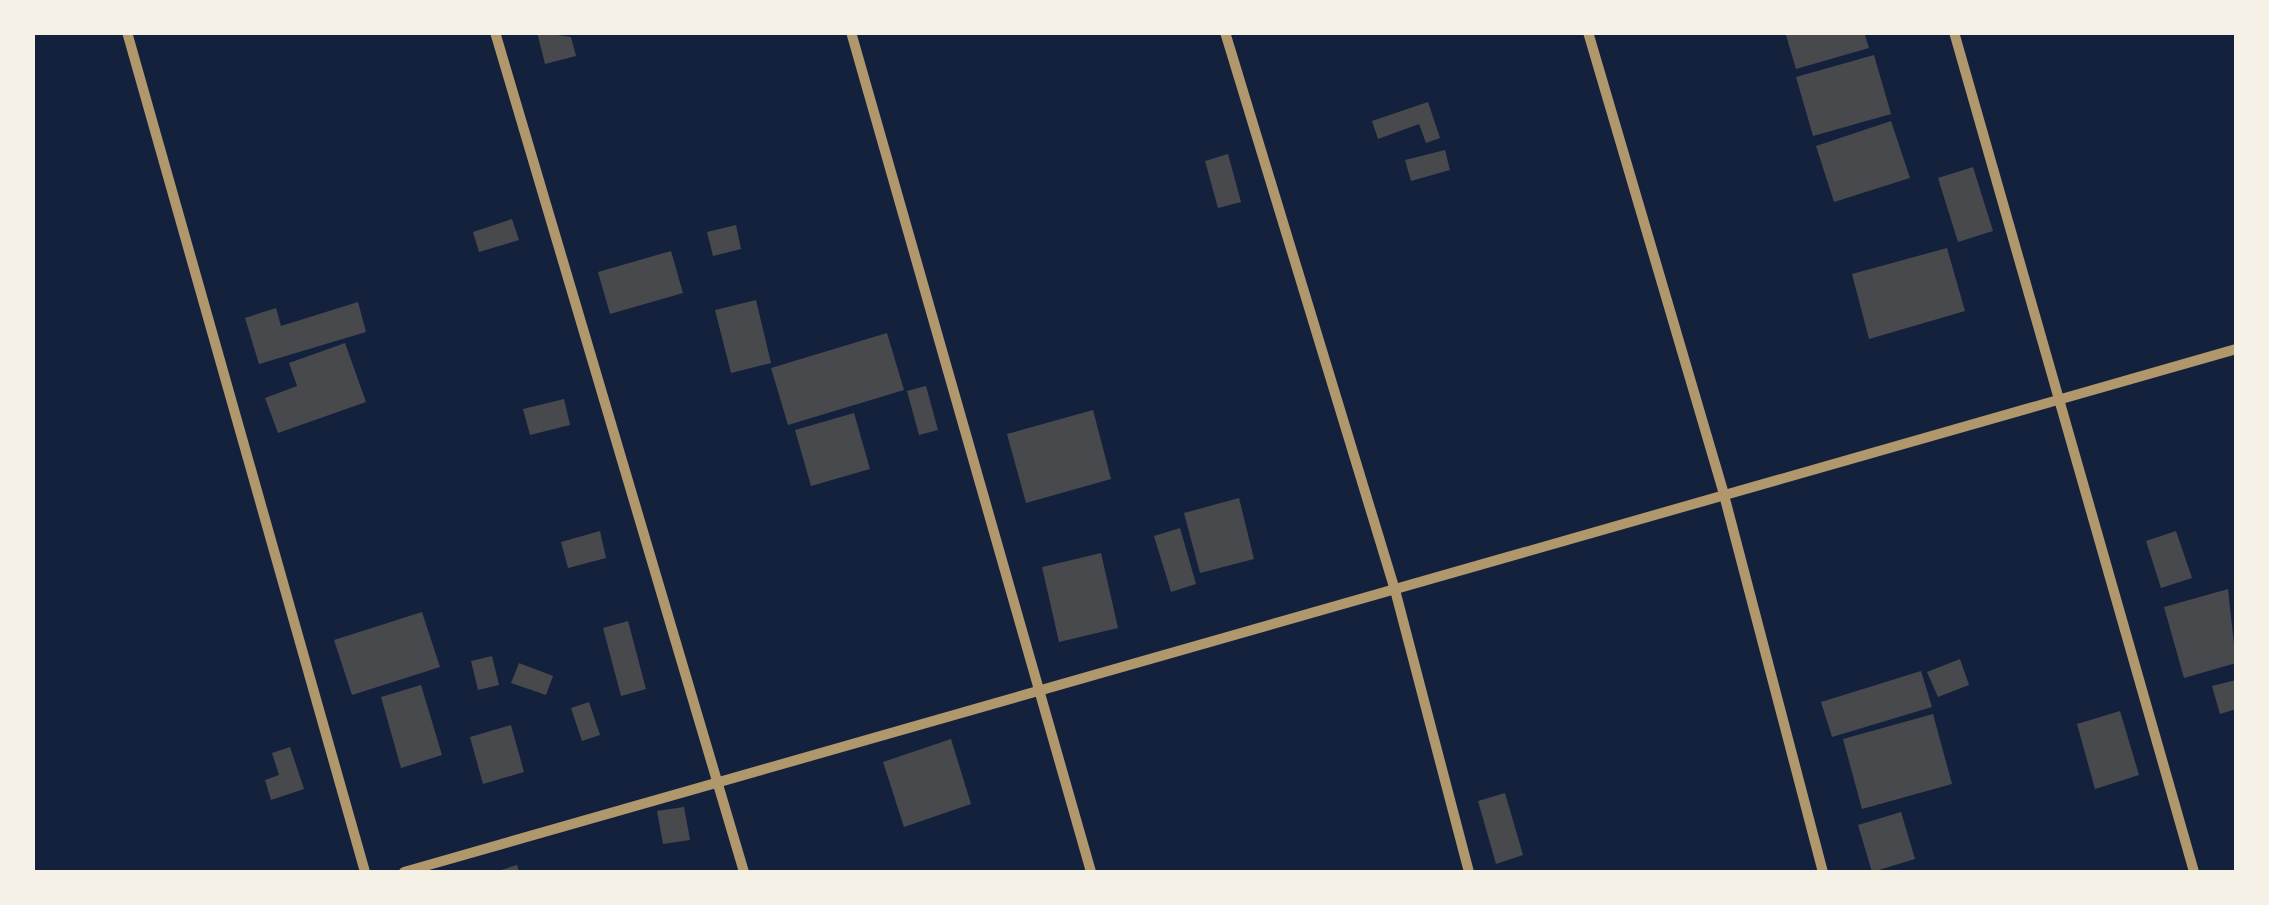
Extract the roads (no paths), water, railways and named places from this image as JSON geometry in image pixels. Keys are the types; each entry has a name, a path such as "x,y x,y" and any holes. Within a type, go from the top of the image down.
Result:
{"street":[{"path":"128,32 366,872"},
{"path":"495,32 744,872"},
{"path":"851,32 1091,872"},
{"path":"1225,32 1395,590 1468,872"},
{"path":"1588,32 1724,495 1823,872"},
{"path":"1954,32 2194,872"},
{"path":"404,872 2236,349"}]}
